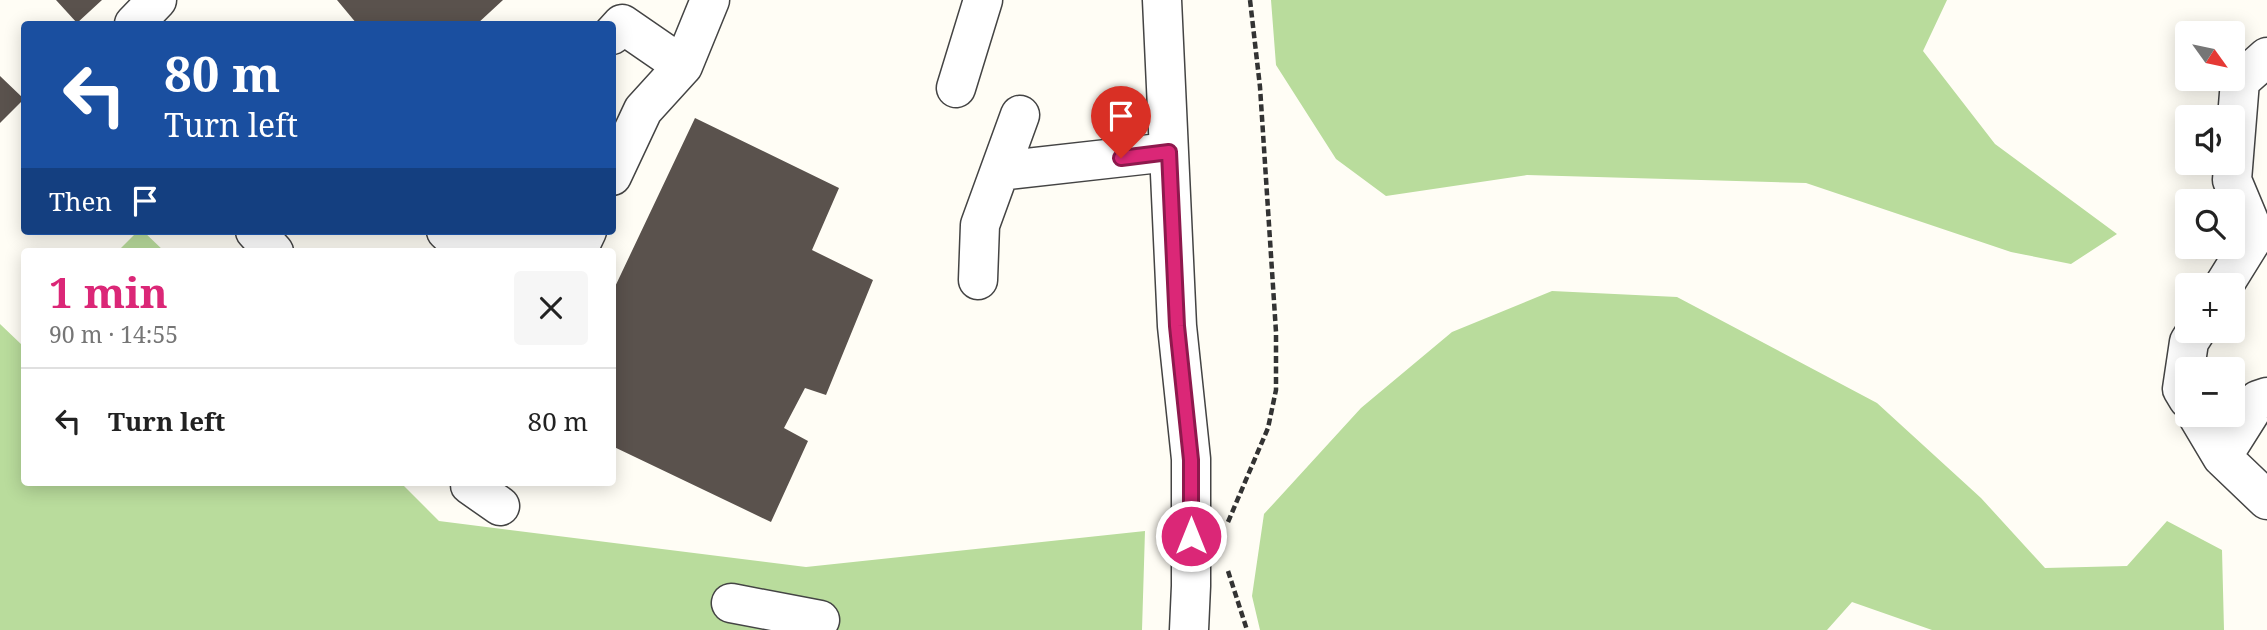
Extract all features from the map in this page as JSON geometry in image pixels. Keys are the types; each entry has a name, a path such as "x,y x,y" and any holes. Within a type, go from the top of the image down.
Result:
{"street":[{"path":"137,21 158,0"},
{"path":"616,167 643,110 683,66 710,0"},
{"path":"956,88 983,0"},
{"path":"1162,0 1177,326 1191,460 1189,630"},
{"path":"616,30 622,24 683,66"},
{"path":"2231,273 2255,235 2232,180 2241,80 2267,57"},
{"path":"978,280 980,225 1020,115"},
{"path":"1000,171 1169,152"},
{"path":"259,235 270,248"},
{"path":"450,235 464,248"},
{"path":"490,248 510,236 546,248"},
{"path":"2222,457 2258,400 2267,397"},
{"path":"2204,427 2222,457 2267,500"},
{"path":"471,486 500,506"},
{"path":"731,603 820,620"}],"path":[{"path":"1225,533 1268,428 1276,390 1275,318 1260,87 1250,0"},
{"path":"1226,565 1247,630"}],"green space":[{"path":"1271,0 1947,0 1923,51 1995,144 2117,234 2071,264 2011,252 1806,183 1527,175 1386,196 1336,159 1276,65"},
{"path":"134,235 147,235 161,248 121,248"},
{"path":"1552,291 1677,297 1877,403 1981,498 2045,568 2127,566 2167,521 2222,550 2224,630 1932,630 1852,602 1827,630 1260,630 1252,596 1264,514 1361,408 1452,332"},
{"path":"0,324 21,344 21,486 404,486 439,521 806,567 1145,531 1142,630 0,630"}],"building":[{"path":"56,0 102,0 79,21 75,21"},
{"path":"337,0 503,0 480,21 354,21"},
{"path":"0,76 21,96 21,102 0,123"},
{"path":"695,118 839,188 812,250 873,280 826,395 805,388 784,428 808,441 771,522 616,448 616,285"}],"route":[{"path":"1121,158 1169,152 1177,326 1191,460 1191,536"}]}
